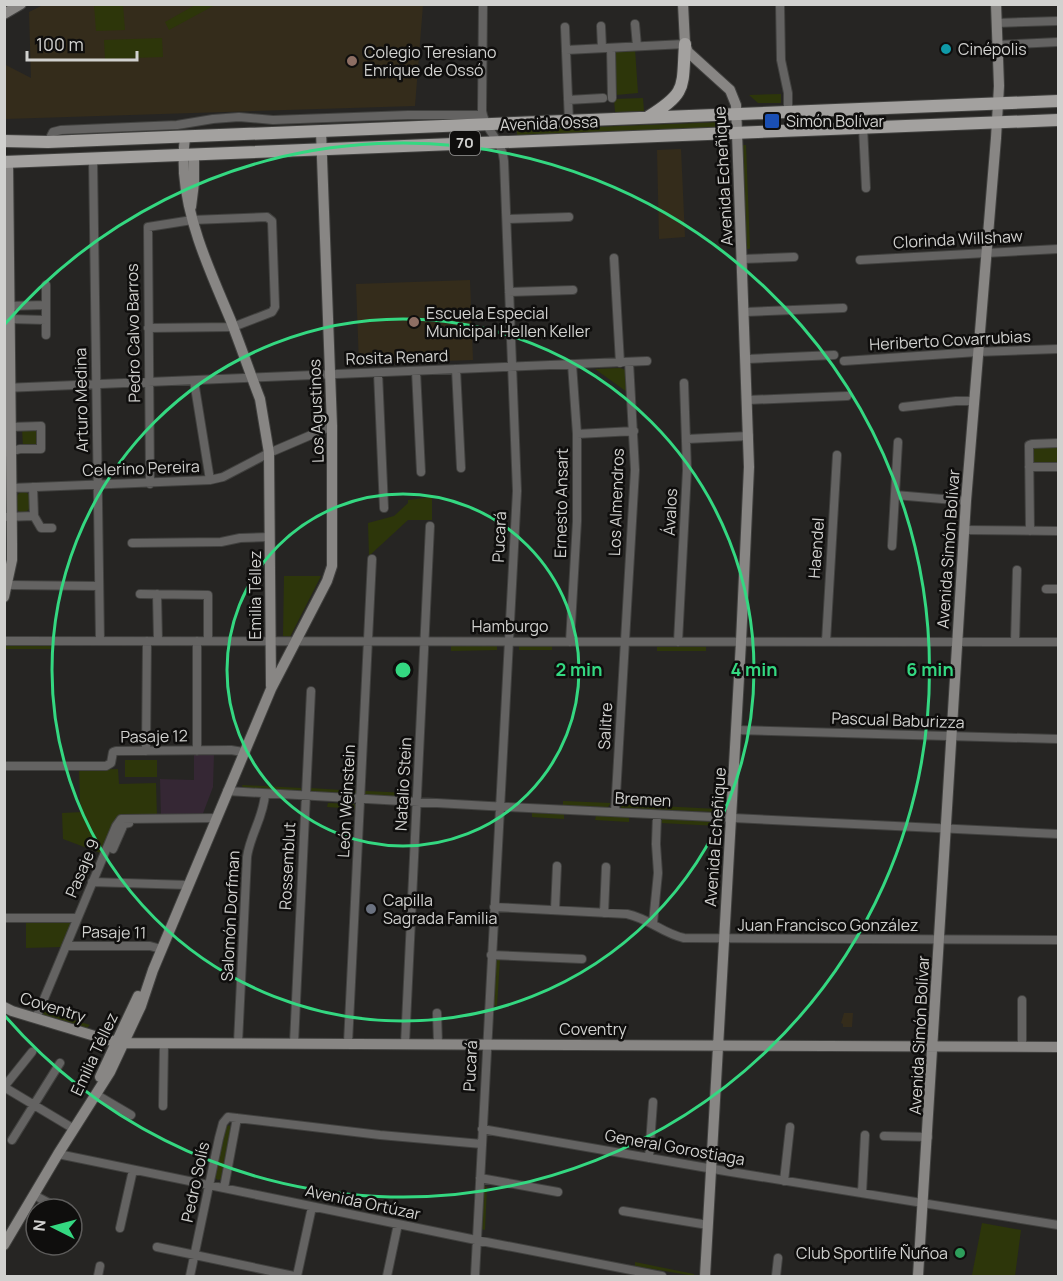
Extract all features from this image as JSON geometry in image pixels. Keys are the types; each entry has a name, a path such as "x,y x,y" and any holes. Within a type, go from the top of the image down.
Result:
{"main road":[{"path":"647,118 674,99 679,92 682,84 685,44"},
{"name":"Avenida Ossa","path":"4,141 48,142 321,131 484,120 569,122 1059,101"},
{"name":"Avenida Ossa","path":"6,162 1059,120"},
{"path":"48,142 48,160"}],"street":[{"path":"4,14 21,4"},
{"path":"483,4 484,120"},
{"path":"566,50 685,44 683,4"},
{"path":"780,4 781,60 788,93 788,112"},
{"name":"Avenida Simón Bolívar","path":"918,1276 964,530 997,122 996,4"},
{"path":"996,23 1059,21"},
{"path":"635,24 637,46"},
{"path":"568,100 608,98 606,48 601,26"},
{"path":"565,27 569,122"},
{"path":"997,45 1059,42"},
{"name":"Avenida Echeñique","path":"685,44 692,57 730,90 735,100 749,436 749,490 705,1276"},
{"name":"Avenida Ossa","path":"48,142 53,132 66,129 177,125 213,118 484,120"},
{"name":"Los Agustinos","path":"271,689 327,581 332,566 332,426 321,118"},
{"name":"Pucará","path":"475,1276 517,491 504,154 484,120"},
{"path":"863,127 866,188"},
{"name":"Emilia Téllez","path":"4,1245 8,1231 34,1195 97,1095 121,1042 138,995 153,970 271,689 270,453 266,423 252,378 202,250 191,215 194,183 186,136"},
{"name":"Arturo Medina","path":"93,159 100,641"},
{"path":"4,597 12,560 8,517 11,488 7,452 10,427 7,388 6,162"},
{"path":"148,328 233,327 274,310 272,221 267,217 191,215"},
{"name":"Pedro Calvo Barros","path":"150,484 148,226 191,215"},
{"path":"507,219 569,217"},
{"name":"Clorinda Willshaw","path":"860,260 1059,249"},
{"name":"Avenida Echeñique","path":"742,259 794,257"},
{"name":"Los Almendros","path":"614,258 624,362 634,431 634,470 624,642"},
{"path":"46,285 46,335"},
{"path":"509,292 573,290"},
{"path":"7,320 46,305"},
{"path":"745,312 843,308"},
{"path":"7,320 46,320"},
{"name":"Heriberto Covarrubias","path":"844,361 1059,349"},
{"path":"747,359 834,355"},
{"name":"Rosita Renard","path":"7,388 647,361"},
{"name":"Ernesto Ansart","path":"570,642 578,520 577,434 572,364"},
{"path":"456,369 461,468"},
{"path":"416,371 421,472"},
{"path":"378,373 384,508"},
{"path":"194,381 210,480"},
{"name":"Ávalos","path":"678,642 687,470 684,382"},
{"path":"748,400 847,396"},
{"path":"903,407 973,400"},
{"path":"7,452 42,448 41,426 10,427"},
{"name":"Celerino Pereira","path":"11,488 210,480 223,477 270,453 332,426"},
{"path":"577,434 634,431"},
{"path":"687,439 749,436"},
{"path":"892,546 898,442"},
{"path":"1030,531 1029,445 1059,443"},
{"name":"Haendel","path":"826,642 837,455"},
{"path":"1029,467 1059,467"},
{"path":"33,487 34,516 40,528 52,528"},
{"path":"895,495 966,501"},
{"path":"8,517 34,516"},
{"name":"Natalio Stein","path":"405,1044 430,525"},
{"path":"964,530 1059,531"},
{"path":"132,543 220,542 240,538 270,537"},
{"name":"León Weinstein","path":"348,1043 372,559"},
{"path":"1015,642 1017,570"},
{"path":"7,585 99,586"},
{"path":"1046,589 1059,589"},
{"path":"140,594 208,595 208,641"},
{"path":"157,594 158,641"},
{"name":"Hamburgo","path":"4,641 1059,642"},
{"path":"146,751 147,641"},
{"path":"197,641 197,751"},
{"name":"Salitre","path":"615,812 624,642"},
{"name":"Rossemblut","path":"294,1043 310,691"},
{"name":"Pascual Baburizza","path":"736,730 1059,739"},
{"name":"Pasaje 12","path":"4,766 106,766 111,763 113,752 231,750 243,752"},
{"name":"Bremen","path":"227,791 361,800 1059,834"},
{"name":"Salomón Dorfman","path":"238,1043 248,846 263,805 264,794"},
{"path":"653,923 658,873 657,814"},
{"name":"Pasaje 9","path":"36,1018 116,826 121,819 215,821"},
{"path":"113,849 124,824 215,821"},
{"path":"555,910 557,866"},
{"path":"604,913 606,867"},
{"path":"93,882 188,885"},
{"name":"Juan Francisco González","path":"494,907 627,914 640,917 672,935 684,938 1059,940"},
{"path":"4,918 77,918"},
{"name":"Pasaje 11","path":"66,946 150,946 161,949"},
{"path":"491,956 582,959"},
{"path":"1022,1000 1022,1047"},
{"name":"Coventry","path":"7,1012 121,1042 1059,1047"},
{"path":"437,1012 438,1044"},
{"name":"Emilia Téllez","path":"77,1125 121,1042"},
{"path":"163,1106 164,1043"},
{"path":"32,1052 5,1087 77,1125"},
{"path":"12,1140 60,1063"},
{"name":"Emilia Téllez","path":"97,1095 131,1114"},
{"path":"649,1158 653,1102"},
{"path":"232,1117 380,1135 482,1144"},
{"name":"Pedro Solís","path":"190,1276 223,1123 232,1117"},
{"name":"Pedro Solís","path":"224,1188 232,1117"},
{"path":"784,1181 790,1127"},
{"name":"General Gorostiaga","path":"482,1129 1059,1226"},
{"path":"862,1193 865,1135"},
{"path":"884,1136 928,1137"},
{"name":"Avenida Ortúzar","path":"58,1154 634,1274 662,1276"},
{"path":"120,1228 133,1170"},
{"path":"480,1178 558,1192"},
{"path":"34,1195 38,1197"},
{"path":"157,1247 296,1276 312,1207"},
{"path":"623,1211 708,1225"},
{"path":"387,1276 398,1224"},
{"path":"776,1276 778,1258"},
{"path":"98,1276 100,1266"}],"shaded area":[{"path":"43,5 423,5 415,106 5,119 4,64 31,78 29,12"},
{"path":"681,149 685,237 659,239 657,150"},
{"name":"Escuela Especial Municipal Hellen Keller","path":"470,280 473,360 359,364 356,284"},
{"path":"194,753 214,754 213,787 202,816 161,816 160,779 194,780"},
{"path":"844,1013 853,1013 852,1027 843,1027 841,1023"}],"green space":[{"path":"197,4 215,5 169,30 165,22"},
{"path":"94,5 123,5 125,30 96,31"},
{"path":"162,38 163,57 105,59 104,40"},
{"path":"635,49 638,93 616,95 613,56 617,50"},
{"path":"781,94 781,103 758,103 749,95"},
{"path":"643,98 644,111 615,112 614,99"},
{"path":"724,122 725,127 517,136 517,130"},
{"path":"741,145 746,145 749,249 746,249"},
{"path":"620,368 626,370 627,392 595,369"},
{"path":"22,427 40,427 40,447 23,448"},
{"path":"1058,444 1058,465 1031,465 1031,445"},
{"path":"20,492 26,492 30,496 30,508 25,513 16,509 16,497"},
{"path":"432,497 432,520 408,520 369,556 368,523 394,516 408,503 408,500"},
{"path":"284,576 321,576 290,637 283,636"},
{"path":"5,645 52,645 52,649 5,649"},
{"path":"451,646 497,646 497,650 451,651"},
{"path":"519,646 552,646 552,650 519,650"},
{"path":"657,647 706,647 706,651 657,651"},
{"path":"125,760 157,760 157,777 125,777"},
{"path":"118,769 119,784 156,783 157,817 116,819 103,854 63,839 62,813 83,812 80,802 79,770"},
{"path":"242,785 301,788 301,791 243,788"},
{"path":"310,788 358,791 355,795 310,792"},
{"path":"365,791 411,793 411,798 365,795"},
{"path":"563,801 611,803 608,807 563,806"},
{"path":"328,803 354,804 357,809 327,807"},
{"path":"621,804 718,809 718,812 621,808"},
{"path":"532,813 564,814 564,819 532,817"},
{"path":"596,816 629,817 629,822 595,820"},
{"path":"662,819 718,822 718,826 661,823"},
{"path":"73,921 62,947 26,948 26,922"},
{"path":"495,959 500,959 497,1006 493,1005"},
{"path":"41,1010 90,1025 86,1029 40,1015"},
{"path":"229,1125 231,1127 221,1179 218,1180 215,1178 226,1127"},
{"path":"484,1186 487,1187 485,1230 481,1229"},
{"path":"982,1223 1021,1230 1015,1276 972,1275"},
{"path":"635,1262 694,1274 694,1276 635,1266"}],"place":[{"name":"Cinépolis","path":"946,49"},
{"name":"Colegio Teresiano Enrique de Ossó","path":"352,61"},
{"name":"Simón Bolívar","path":"772,121"},
{"name":"Escuela Especial Municipal Hellen Keller","path":"414,322"},
{"name":"Capilla Sagrada Familia","path":"371,909"},
{"name":"Club Sportlife Ñuñoa","path":"960,1253"}]}
